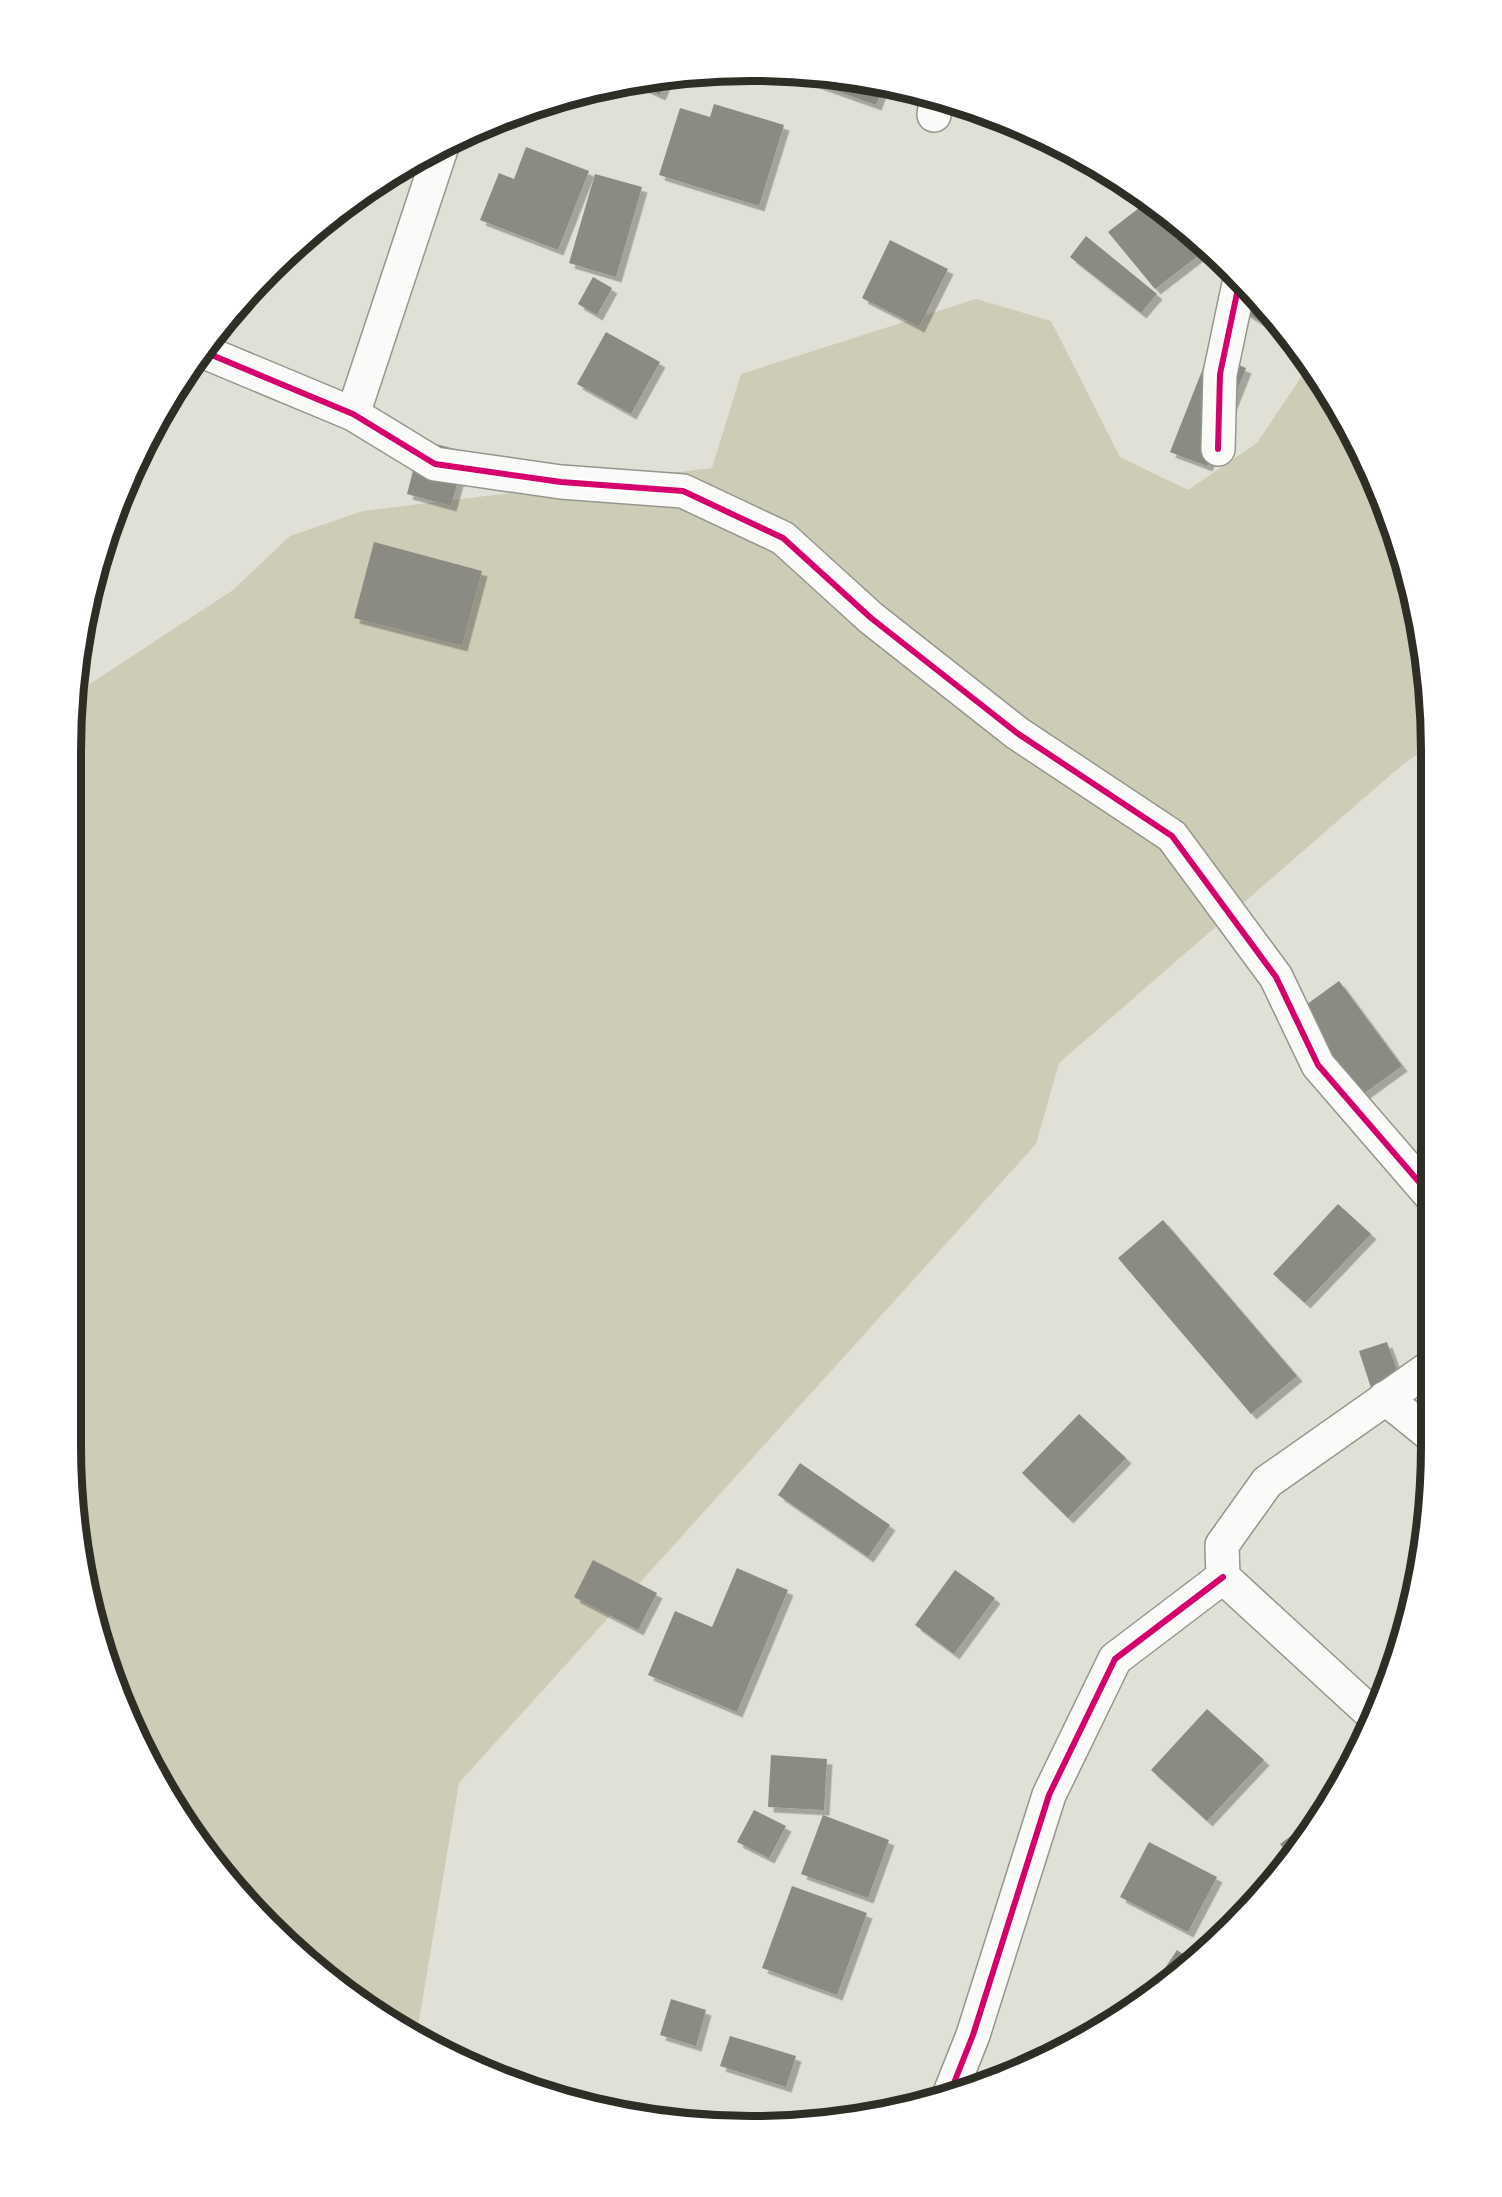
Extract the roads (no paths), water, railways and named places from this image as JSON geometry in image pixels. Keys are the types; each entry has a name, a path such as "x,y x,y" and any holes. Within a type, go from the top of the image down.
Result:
{"street":[{"path":"353,414 438,159"},
{"path":"1218,449 1220,374 1238,290"},
{"path":"211,355 353,414 435,464 561,482 683,491 783,538 871,618 1017,733 1172,836 1276,977 1318,1065 1421,1185"},
{"path":"1367,1709 1223,1576 1222,1545 1267,1482 1421,1372"},
{"path":"1385,1398 1421,1428"},
{"path":"954,2084 973,2035 1048,1795 1115,1659 1223,1576"}]}
